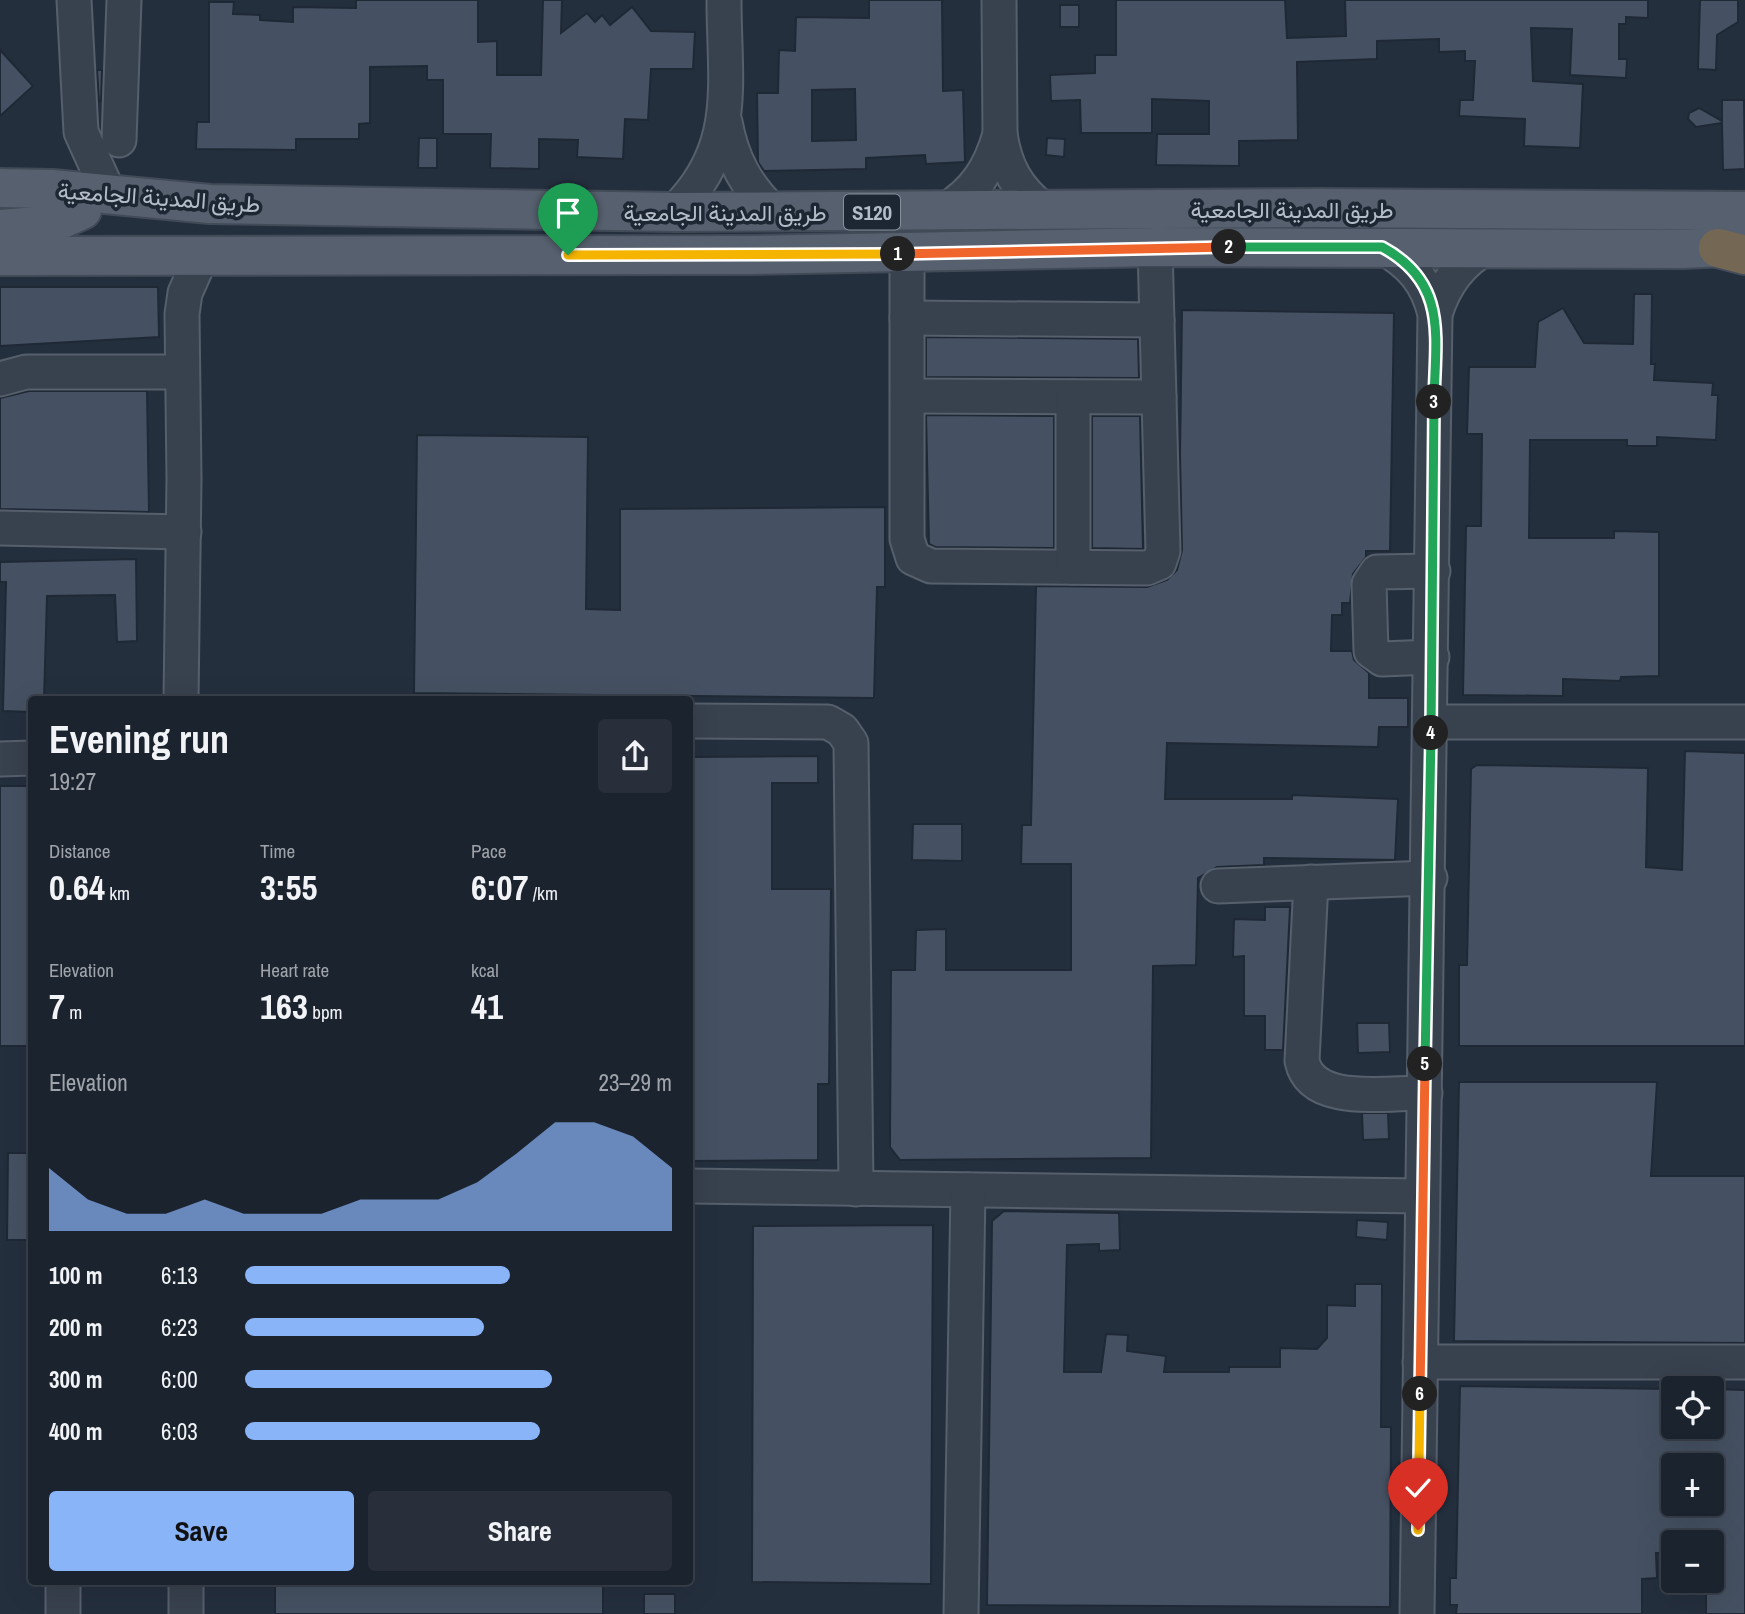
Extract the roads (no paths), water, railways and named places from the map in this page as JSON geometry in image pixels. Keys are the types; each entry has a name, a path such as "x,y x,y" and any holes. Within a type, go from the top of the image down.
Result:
{"main road":[{"path":"0,174 93,197"},
{"name":"طريق المدينة الجامعية","path":"0,188 211,204 674,212 1043,209 1745,211"},
{"path":"0,209 93,197"},
{"path":"0,229 49,225 93,197"},
{"name":"طريق المدينة الجامعية","path":"0,256 907,254 1154,247 1489,246 1736,250"}],"street":[{"path":"74,0 81,132 93,197"},
{"path":"119,139 124,0"},
{"path":"674,212 704,179 714,160 724,118 724,0"},
{"path":"999,0 1000,134 1009,170 1018,185 1043,209"},
{"path":"724,118 734,160 744,179 774,213"},
{"path":"944,211 961,201 981,179 995,153 1000,134"},
{"path":"1435,314 1448,282 1466,261 1489,246"},
{"path":"907,254 907,539 913,558 932,566 1147,568 1154,566 1162,557 1154,247"},
{"path":"1382,247 1398,256 1423,281 1435,314 1430,878 1422,1196 1417,1614"},
{"path":"181,696 184,532 182,314 186,293 202,255"},
{"path":"153,256 165,274 182,314"},
{"path":"907,318 1157,320"},
{"path":"0,379 26,372 182,372"},
{"path":"908,396 1159,397"},
{"path":"1073,397 1073,567"},
{"path":"0,528 184,532"},
{"path":"1432,657 1376,656 1369,645 1369,596 1371,577 1377,572 1433,572"},
{"path":"693,721 828,722 842,730 851,743 856,1189"},
{"path":"1432,722 1745,722"},
{"path":"0,759 28,758"},
{"path":"1218,886 1430,878"},
{"path":"1311,882 1302,1061 1308,1077 1328,1091 1425,1093"},
{"path":"693,1186 1422,1196"},
{"path":"961,1614 968,1190"},
{"path":"1420,1362 1745,1362"},
{"path":"63,1585 63,1614"},
{"path":"186,1585 186,1614"}]}
